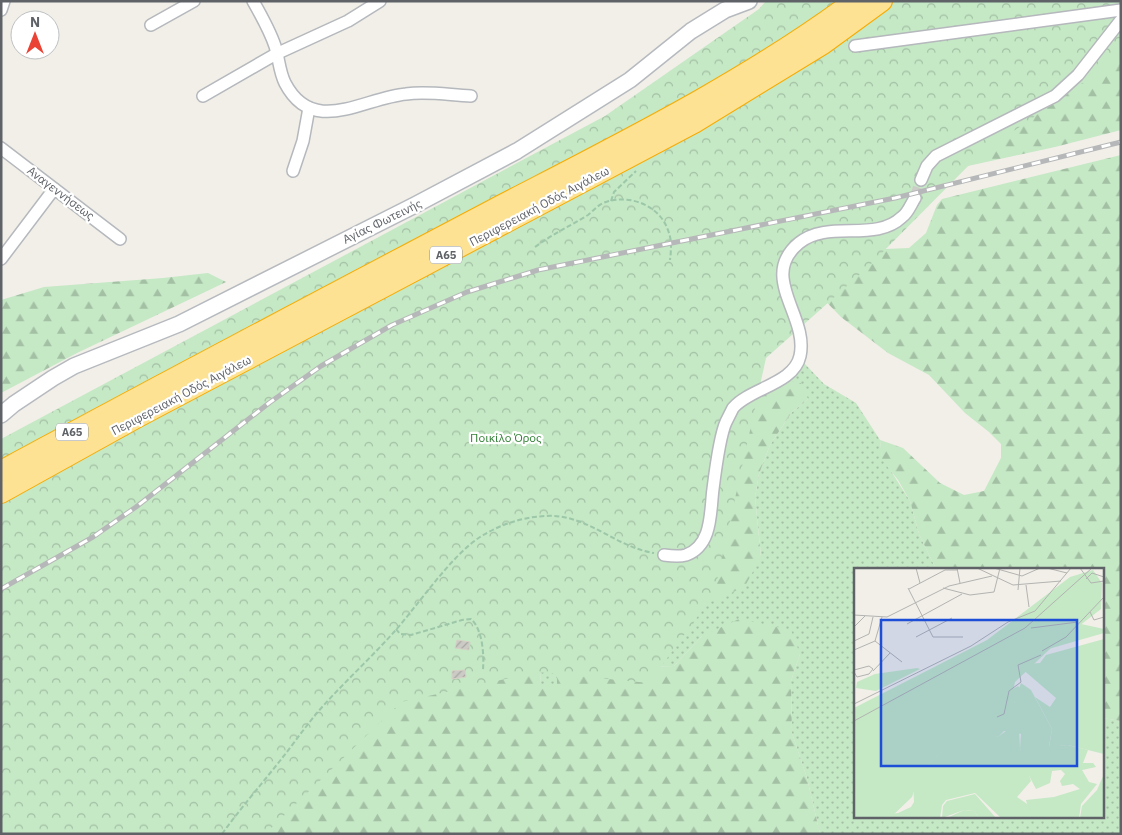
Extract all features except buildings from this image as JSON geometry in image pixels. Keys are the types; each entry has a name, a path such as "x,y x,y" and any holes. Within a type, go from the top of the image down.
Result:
{"highway":[{"name":"Περιφερειακή Οδός Αιγάλεω","path":"1,471 144,393 686,108 777,54 854,1"},
{"name":"Περιφερειακή Οδός Αιγάλεω","path":"1,493 138,417 694,123 823,44 882,1"}],"street":[{"path":"1,10 4,1"},
{"path":"151,25 194,1"},
{"path":"253,1 276,47 276,54 286,84 297,99 308,108 321,112 337,111 382,98 406,94 431,93 471,96"},
{"path":"203,96 276,54 348,21 380,1"},
{"name":"Αγίας Φωτεινής","path":"1,415 14,404 74,366 179,324 415,206 517,151 630,80 691,31 725,10 749,1"},
{"path":"855,46 1121,10"},
{"path":"921,180 927,166 936,156 1055,96 1078,75 1121,20"},
{"path":"293,171 303,140 308,108"},
{"name":"Αναγεννήσεως","path":"1,148 120,239"},
{"path":"1,259 54,188"},
{"path":"664,555 687,555 697,548 705,537 710,522 713,488 725,424 734,408 746,398 788,374 795,368 800,357 800,333 781,274 785,259 799,243 816,234 885,228 902,217 915,198"}],"path":[{"path":"611,201 614,192 641,165 642,161 639,153"},
{"path":"535,248 590,214 599,205 620,199 637,201 654,210 667,226 670,233 670,260"},
{"path":"222,834 315,715 396,629 460,554 480,537 503,525 523,519 546,516 562,517 583,522 645,552 664,555"},
{"path":"396,629 400,634 410,635 471,619 476,624 482,648 483,670"}],"green space":[{"name":"Ποικίλο Όρος","path":"766,1 1121,1 1121,56 978,156 866,269 766,358 714,594 649,683 537,672 401,702 265,834 1,834 1,439 605,116 759,9"},
{"path":"1121,38 1121,130 1055,147 936,173"},
{"path":"1121,155 1121,721 1104,718 1104,568 936,568 919,534 910,501 898,480 882,460 880,440 903,448 940,483 964,495 984,491 1001,458 1001,444 965,413 929,375 888,353 841,317 802,277 862,250 909,248 926,233 937,205 942,199"},
{"path":"208,273 226,282 77,353 1,393 1,300 44,287"},
{"path":"804,363 824,384 856,403 880,440 882,457 910,501 919,534 936,568 854,568 854,818 1104,818 1104,718 1121,721 1121,834 820,834 807,778 792,733 791,681 800,654 702,636 674,666 636,667 557,585 557,684 541,684 532,574 761,556 755,497 759,474 770,445 792,412 808,399 786,380 798,371"},
{"path":"786,380 801,383 808,399 792,412 770,445 759,474 755,497 761,557 745,586 718,600 688,598 746,403"},
{"path":"533,574 541,684 557,684 557,585 636,667 674,666 702,636 739,619 791,630 800,654 791,681 792,733 807,778 820,834 226,834"}],"tunnel":[{"path":"915,198 921,180"}],"railway":[{"path":"1,589 93,537 136,507 269,403 321,366 392,325 467,292 538,270 895,198 1121,142"}]}
